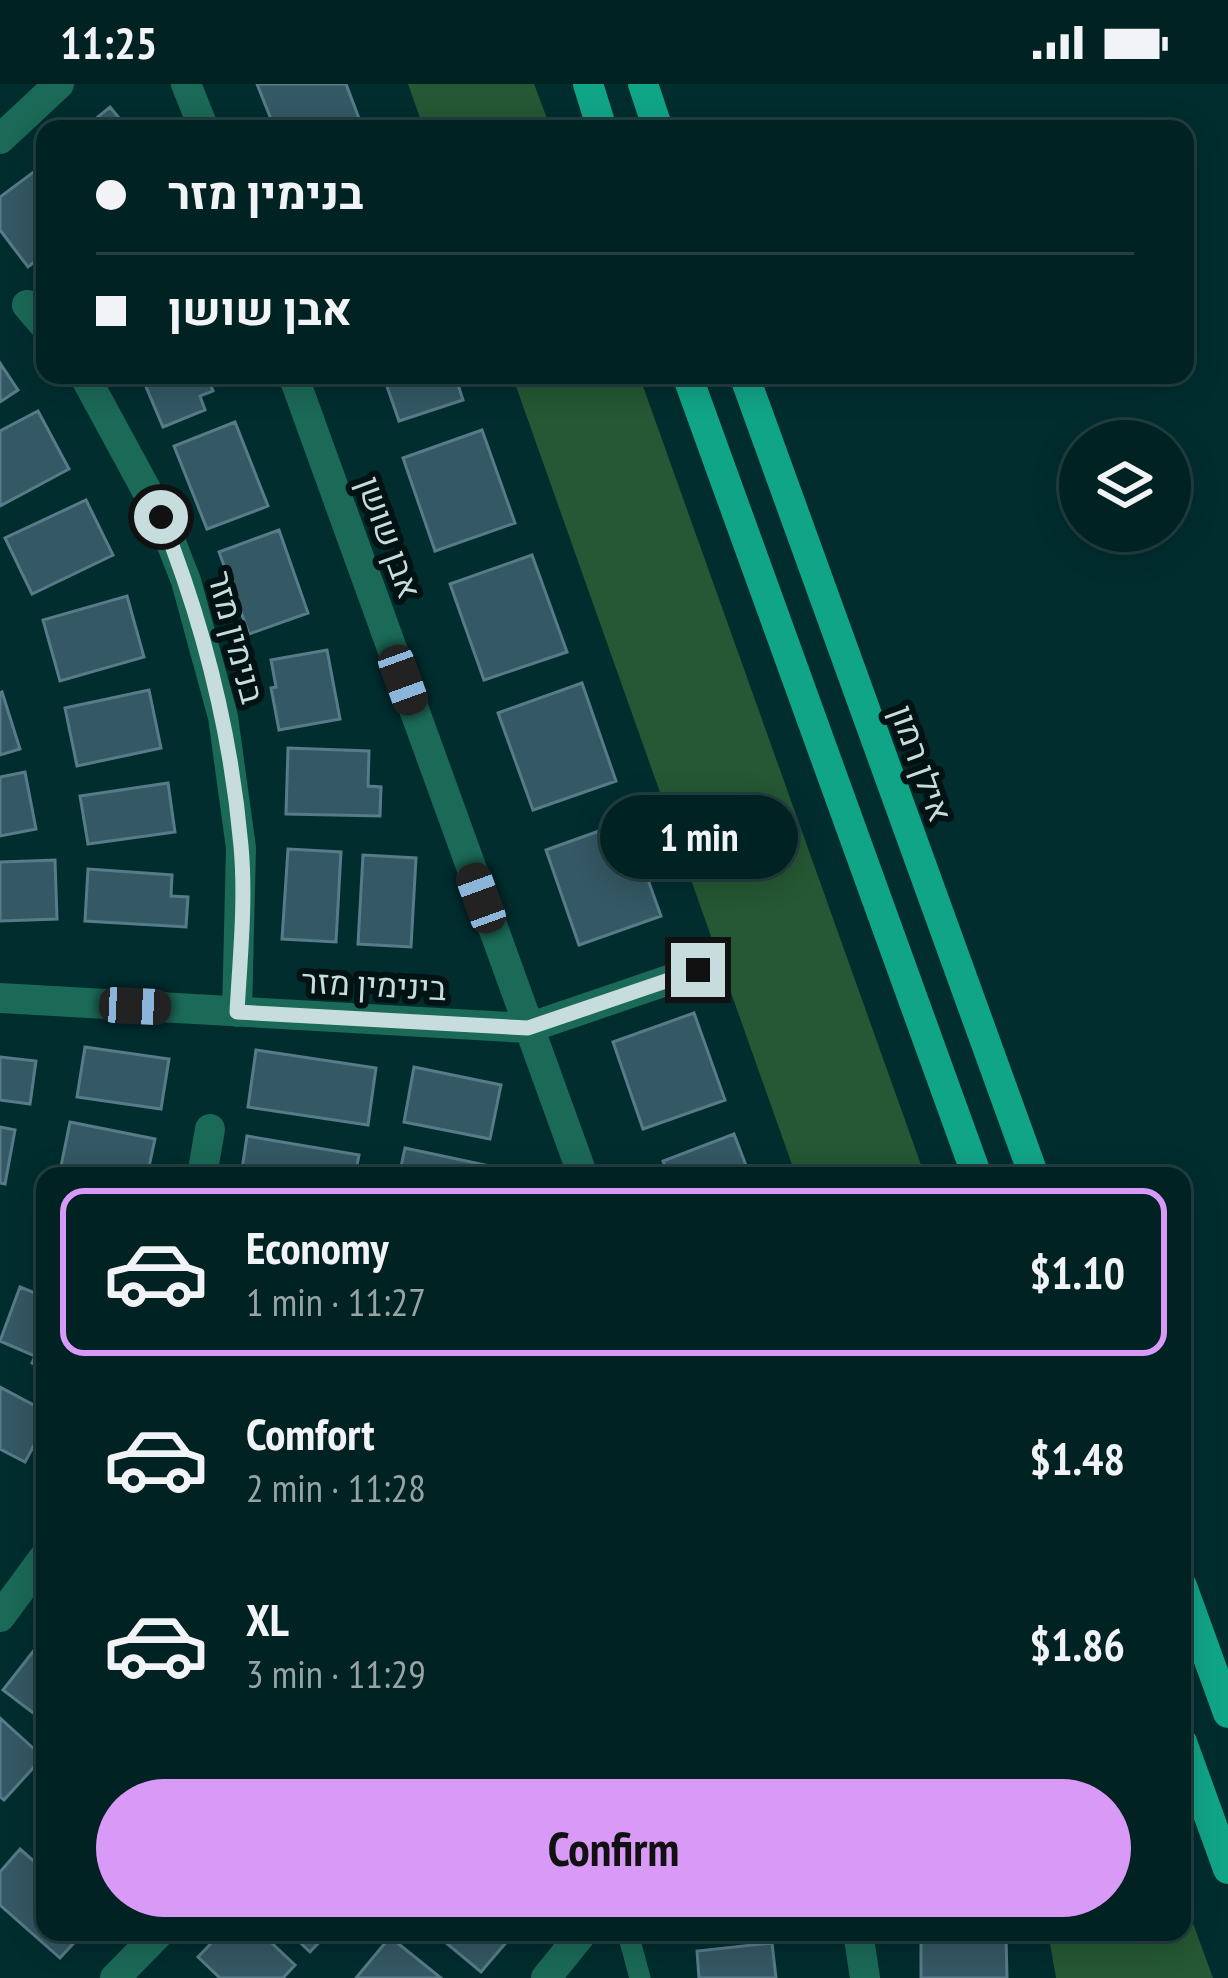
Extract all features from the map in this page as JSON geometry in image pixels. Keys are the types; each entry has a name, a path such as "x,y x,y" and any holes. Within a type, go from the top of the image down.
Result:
{"main road":[{"path":"588,84 599,120"},
{"path":"644,84 655,120"},
{"path":"690,384 974,1167"},
{"name":"אילן רמון","path":"747,384 1031,1167"},
{"path":"1191,1611 1228,1713"},
{"path":"1191,1767 1228,1869"}],"street":[{"path":"0,139 59,84"},
{"path":"186,84 200,120"},
{"name":"בנימין מזר","path":"89,384 161,517 186,581 223,717 242,848 237,1012"},
{"name":"אבן שושן","path":"296,384 580,1167"},
{"path":"528,1028 698,970"},
{"name":"בינימין מזר","path":"0,998 528,1028"},
{"path":"204,1167 210,1130"},
{"path":"0,1618 36,1568"},
{"path":"115,1978 151,1941"},
{"path":"546,1978 576,1941"},
{"path":"859,1941 865,1978"}],"lane":[{"path":"631,1941 640,1978"}],"green space":[{"path":"408,84 534,84 548,120 421,120"},
{"path":"515,384 642,384 922,1167 793,1167"},
{"path":"1191,1918 1213,1978 1056,1978 1050,1941 1191,1941"}],"building":[{"path":"257,84 346,84 360,120 271,120"},
{"path":"110,107 121,120 94,120"},
{"path":"36,172 36,261 28,267 0,230 0,197"},
{"path":"0,363 18,390 0,402"},
{"path":"145,384 210,384 213,391 200,396 205,410 163,427"},
{"path":"386,384 458,384 463,400 399,421"},
{"path":"38,411 69,469 0,506 0,431"},
{"path":"235,422 268,506 207,529 174,446"},
{"path":"482,430 515,523 435,551 403,458"},
{"path":"86,500 113,555 32,594 5,538"},
{"path":"279,530 308,613 249,634 219,552"},
{"path":"532,555 567,652 484,680 450,584"},
{"path":"127,596 144,657 60,681 43,620"},
{"path":"327,650 340,719 279,730 271,660"},
{"path":"582,683 616,781 533,810 498,713"},
{"path":"149,690 161,748 77,766 65,708"},
{"path":"0,693 20,749 0,755"},
{"path":"288,748 369,751 368,786 381,787 380,816 286,814"},
{"path":"25,772 36,829 0,836 0,777"},
{"path":"168,783 175,832 88,844 80,796"},
{"path":"627,821 661,916 579,945 546,850"},
{"path":"288,849 341,852 336,942 282,939"},
{"path":"363,855 416,858 411,947 358,944"},
{"path":"55,860 57,919 0,921 0,862"},
{"path":"88,869 172,875 171,896 188,897 186,927 85,921"},
{"path":"694,1013 725,1100 643,1129 613,1042"},
{"path":"85,1047 169,1059 161,1109 77,1097"},
{"path":"256,1050 376,1068 368,1125 248,1107"},
{"path":"0,1057 36,1061 30,1104 0,1100"},
{"path":"414,1067 501,1085 490,1139 404,1122"},
{"path":"70,1122 155,1139 149,1167 61,1167"},
{"path":"0,1127 15,1130 5,1184 0,1183"},
{"path":"734,1134 747,1167 665,1167 663,1161"},
{"path":"247,1136 359,1155 357,1167 242,1167"},
{"path":"405,1148 495,1167 401,1167"},
{"path":"20,1287 36,1293 36,1365 32,1363 35,1356 0,1341"},
{"path":"0,1387 36,1406 36,1442 25,1462 0,1449"},
{"path":"36,1648 36,1715 3,1690"},
{"path":"0,1718 36,1751 36,1765 4,1800 0,1797"},
{"path":"20,1849 36,1863 36,1937 0,1905 0,1872"},
{"path":"41,1941 76,1941 60,1958"},
{"path":"213,1941 270,1941 295,1965 283,1978 220,1978 198,1957"},
{"path":"298,1941 320,1941 310,1952"},
{"path":"387,1941 395,1941 441,1978 356,1978"},
{"path":"444,1941 507,1941 481,1972"},
{"path":"921,1941 1006,1941 1007,1978 921,1978"},
{"path":"772,1943 776,1978 699,1978 697,1951"}],"route":[{"path":"161,517 186,581 223,717 242,848 237,1012 528,1028 698,970"}]}
